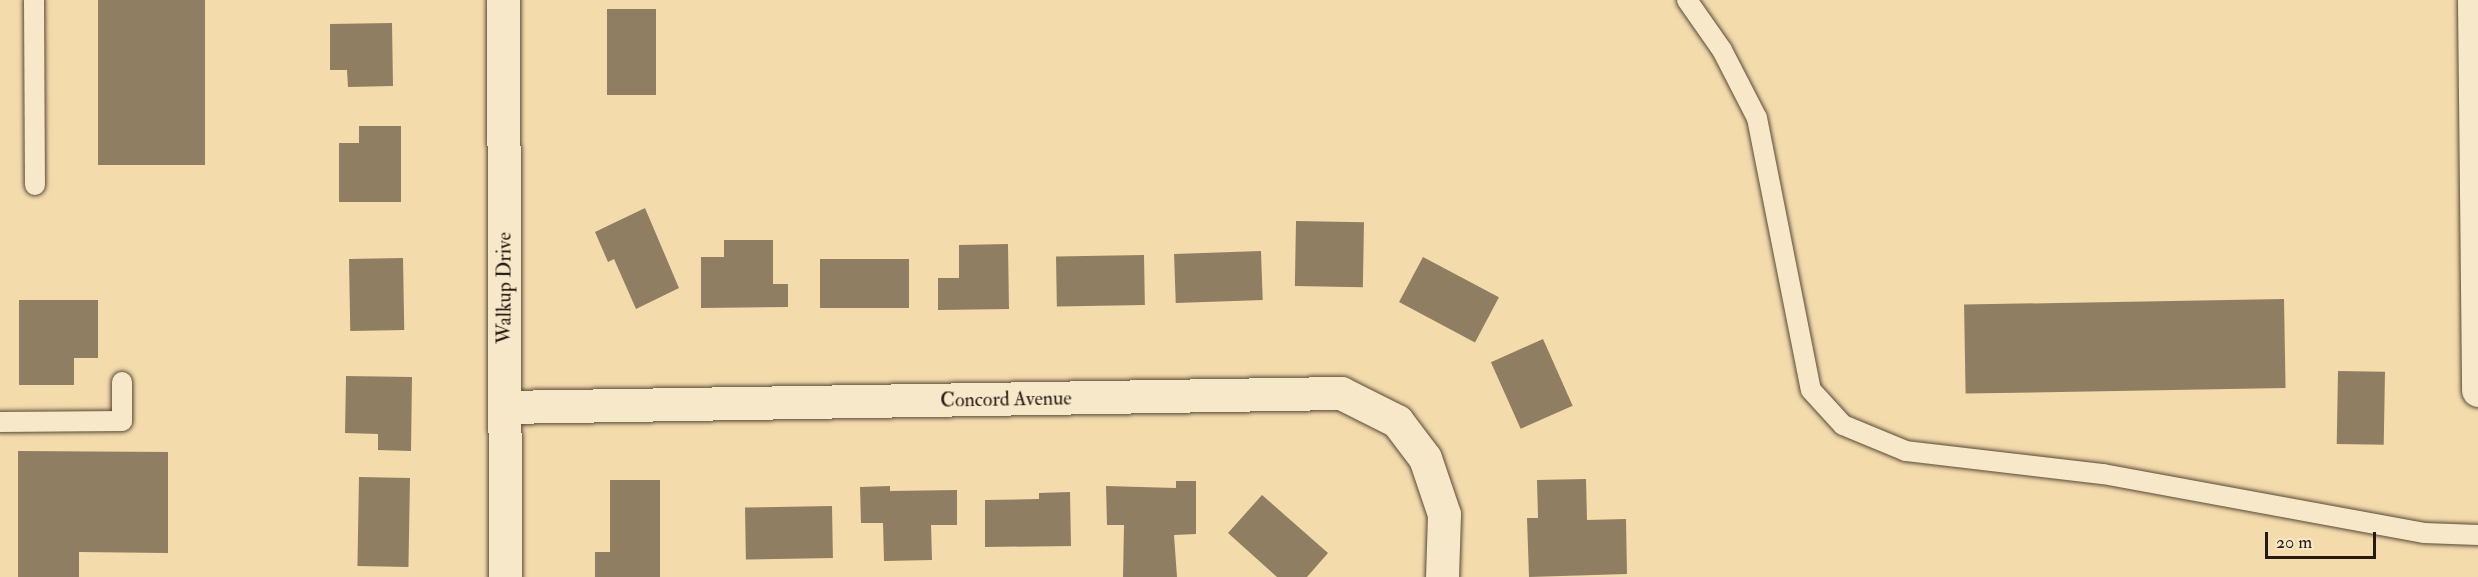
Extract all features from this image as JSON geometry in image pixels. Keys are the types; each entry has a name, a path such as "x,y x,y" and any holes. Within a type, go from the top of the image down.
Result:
{"street":[{"name":"Walkup Drive","path":"503,0 505,577"},
{"path":"2474,0 2478,390"},
{"name":"Concord Avenue","path":"504,408 1341,393 1397,421 1425,458 1444,513 1442,577"}],"lane":[{"path":"34,0 35,185"},
{"path":"1687,0 1722,50 1756,118 1811,390 1843,425 1906,451 2103,474 2424,533 2478,535"},
{"path":"0,422 122,421 122,382"}],"building":[{"path":"98,0 205,0 205,165 98,165"},
{"path":"607,9 656,9 656,95 607,95"},
{"path":"392,23 393,86 348,87 347,70 330,70 330,24"},
{"path":"359,126 401,126 401,202 339,202 339,143 359,143"},
{"path":"645,208 679,288 636,309 614,259 608,262 595,232"},
{"path":"1296,221 1364,222 1363,287 1295,286"},
{"path":"724,240 773,240 773,284 788,284 788,307 701,308 701,257 724,257"},
{"path":"1008,244 1009,309 938,310 938,278 959,278 959,245"},
{"path":"1261,251 1263,300 1176,303 1174,254"},
{"path":"1144,255 1145,305 1057,307 1056,257"},
{"path":"1423,257 1499,297 1475,342 1399,302"},
{"path":"403,258 404,330 350,331 349,259"},
{"path":"820,259 909,259 909,308 820,308"},
{"path":"2284,299 2286,388 1966,394 1964,305"},
{"path":"19,300 98,300 98,358 74,358 74,385 19,385"},
{"path":"1543,339 1573,406 1521,429 1491,362"},
{"path":"2338,371 2385,372 2384,445 2337,444"},
{"path":"346,376 412,377 411,451 378,450 378,434 345,433"},
{"path":"18,451 168,452 168,553 79,552 79,577 18,577"},
{"path":"359,477 410,478 408,567 357,566"},
{"path":"1586,479 1587,520 1626,519 1627,574 1529,577 1527,518 1538,518 1537,480"},
{"path":"610,480 660,480 660,577 595,577 595,552 610,552"},
{"path":"1176,481 1196,481 1196,534 1174,535 1177,577 1123,577 1124,525 1107,525 1106,486 1176,488"},
{"path":"890,486 890,491 957,490 957,525 931,525 932,560 884,561 883,523 861,523 860,487"},
{"path":"1070,492 1071,546 985,547 985,500 1039,499 1039,493"},
{"path":"1262,495 1328,553 1307,577 1277,577 1228,533"},
{"path":"832,506 833,558 746,560 745,508"}]}
